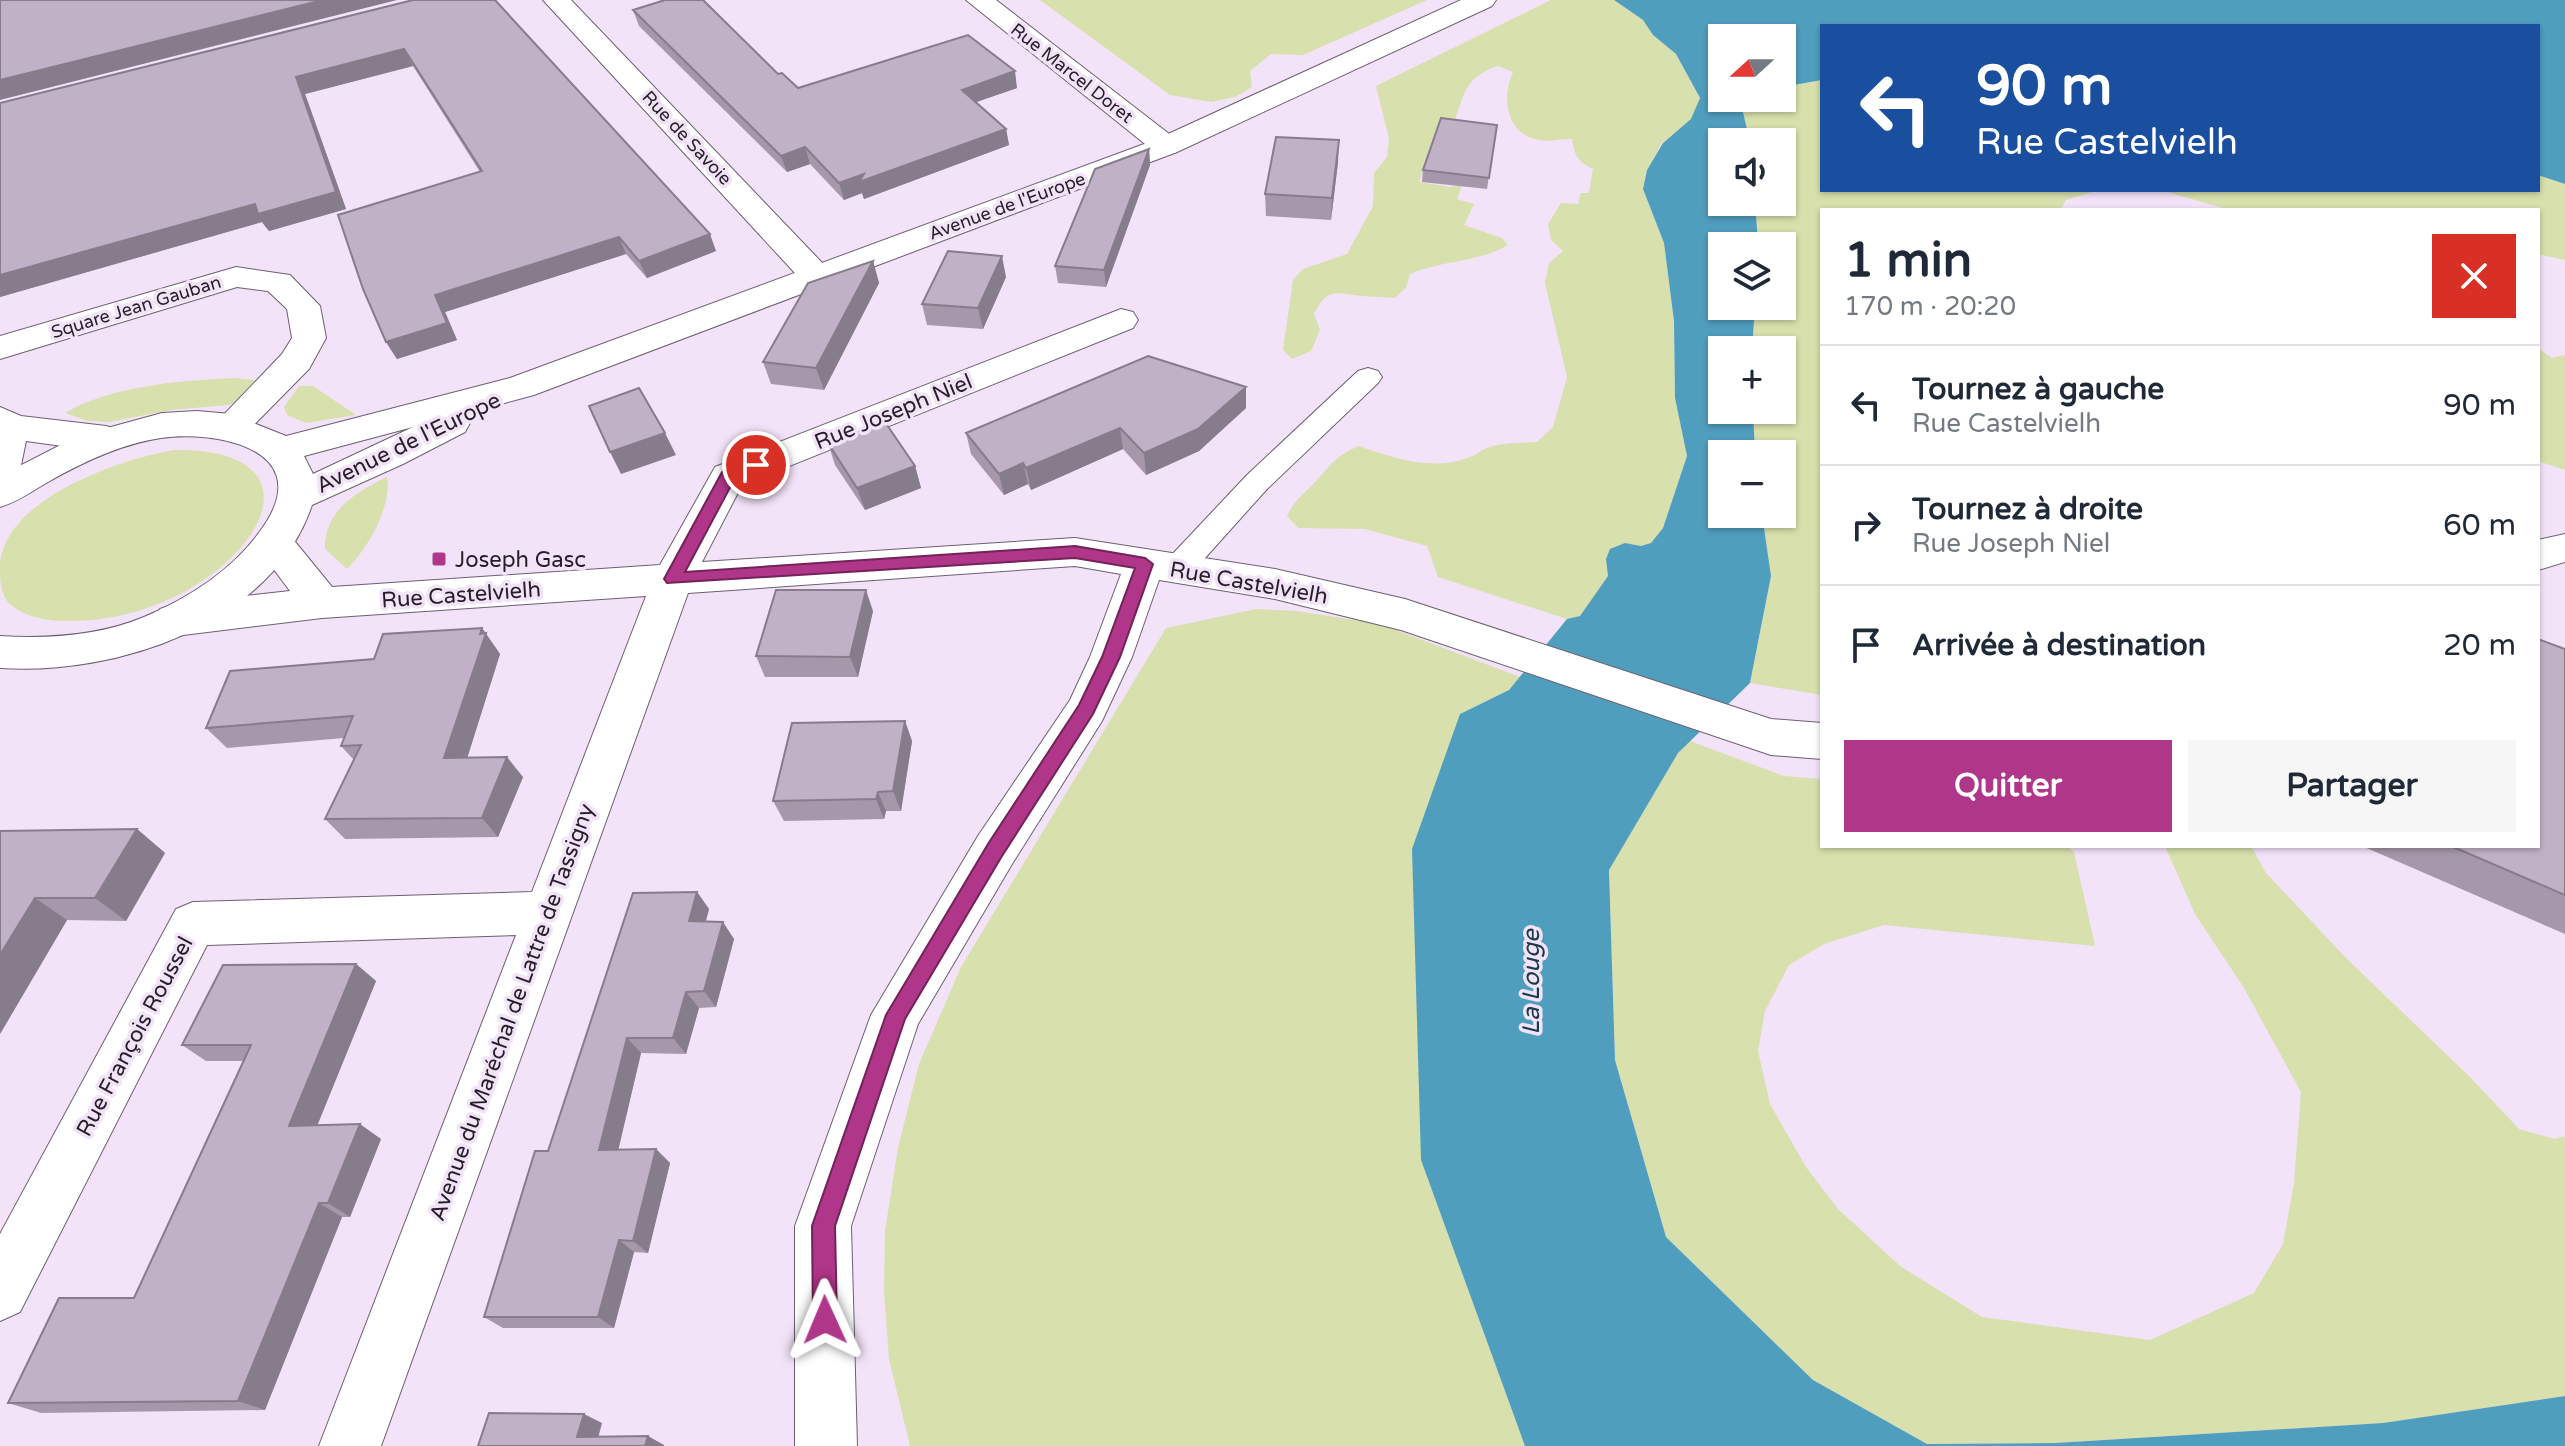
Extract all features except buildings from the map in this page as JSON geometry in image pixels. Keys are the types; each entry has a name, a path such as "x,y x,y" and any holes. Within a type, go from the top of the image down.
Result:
{"street":[{"name":"Rue de Savoie","path":"556,0 817,277"},
{"name":"Rue Marcel Doret","path":"979,0 1166,146"},
{"name":"Avenue de l'Europe","path":"280,450 521,387 817,277 1166,146 1480,1"},
{"name":"Square Jean Gauban","path":"0,348 236,277 278,282 303,306 309,338 296,361 229,428"},
{"name":"Rue Joseph Niel","path":"673,579 728,476 1121,320"},
{"name":"Avenue de l'Europe","path":"294,497 390,455 521,387"},
{"path":"0,475 6,423 106,439"},
{"path":"0,494 28,474 66,454 106,439 185,424 250,432 280,450 295,479 289,516 274,543 249,571 215,597 175,620 131,638 85,651 41,655 0,652"},
{"path":"274,543 322,603"},
{"path":"2540,554 2565,548"},
{"name":"Rue Castelvielh","path":"175,620 322,603 1075,552 1275,584 1405,615 1771,737 1820,741"},
{"path":"826,1446 823,1226 896,1015 995,850 1087,709 1111,657 1161,566"},
{"name":"Avenue du Maréchal de Lattre de Tassigny","path":"350,1446 673,579"},
{"name":"Rue François Roussel","path":"0,1292 193,924 548,913"}],"lane":[{"path":"1161,566 1257,482 1368,377"}],"green space":[{"path":"1040,0 1427,0 1303,55 1271,54 1250,71 1252,87 1235,97 1211,102 1170,95"},
{"path":"1551,0 1614,0 1643,20 1653,35 1676,54 1700,99 1692,119 1662,143 1647,170 1643,189 1664,243 1674,321 1675,398 1687,456 1663,528 1650,544 1625,543 1607,559 1608,576 1580,616 1567,619 1438,577 1427,546 1365,529 1298,528 1287,516 1296,501 1334,461 1359,446 1414,462 1442,463 1470,457 1499,445 1537,442 1553,427 1567,377 1545,283 1549,263 1563,251 1551,240 1548,224 1561,203 1578,204 1581,193 1589,193 1593,169 1578,157 1572,139 1539,140 1519,130 1509,114 1507,103 1513,72 1498,66 1479,75 1468,86 1455,120 1437,127 1419,182 1450,187 1462,185 1457,199 1474,204 1464,225 1502,238 1508,245 1484,255 1410,274 1406,288 1395,298 1338,293 1328,296 1314,314 1320,330 1311,351 1292,359 1283,350 1293,280 1303,269 1347,254 1373,206 1374,173 1387,157 1389,138 1376,86"},
{"path":"1820,80 1820,192 2092,192 2066,200 2061,208 1820,208 1820,695 1750,683 1771,576 1764,528 1796,528 1796,440 1754,440 1754,424 1796,424 1796,336 1753,336 1754,320 1796,320 1796,232 1757,232 1756,216 1796,216 1796,128 1747,128 1743,112 1796,112 1796,85"},
{"path":"2540,176 2565,184 2565,260 2540,254 2540,208 2223,208 2167,192 2540,192"},
{"path":"2540,349 2552,358 2565,355 2565,470 2540,462"},
{"path":"236,378 262,381 242,400 228,405 171,410 109,422 88,421 65,413 103,396 148,386"},
{"path":"299,386 313,386 356,415 306,423 287,415 284,407"},
{"path":"174,450 214,453 242,463 258,478 264,497 259,518 246,541 225,564 196,585 167,600 136,612 103,619 54,621 28,615 8,602 2,590 0,568 5,544 20,522 41,503 95,473"},
{"path":"387,477 386,501 377,526 347,569 325,549 330,524 353,496"},
{"path":"1256,609 1297,611 1380,624 1520,677 1509,690 1460,714 1421,1160 1525,1446 910,1446 889,1359 884,1292 885,1231 898,1148 919,1064 961,967 1166,628"},
{"path":"1690,741 1784,776 1820,779 1820,848 2069,848 2074,852 2095,946 1884,925 1824,944 1789,965 1765,1011 1758,1051 1770,1104 1806,1167 1838,1209 1900,1266 1982,1317 2150,1340 2254,1293 2283,1244 2294,1183 2301,1092 2244,988 2195,914 2166,848 2252,848 2266,873 2347,959 2470,1077 2519,1129 2555,1139 2565,1136 2565,1396 2383,1423 2055,1443 1927,1444 1813,1380 1666,1237 1615,1060 1609,869 1678,753"}],"water":[{"name":"La Louge","path":"1614,0 2565,0 2565,184 2540,176 2540,24 1820,24 1820,80 1796,85 1796,24 1708,24 1708,112 1743,112 1747,128 1708,128 1708,216 1756,216 1757,232 1708,232 1708,320 1754,320 1753,336 1708,336 1708,424 1754,424 1754,440 1708,440 1708,528 1764,528 1771,576 1750,683 1678,753 1609,870 1615,1060 1666,1237 1813,1380 1927,1444 2055,1443 2383,1423 2565,1396 2565,1446 1525,1446 1421,1160 1412,849 1460,714 1509,690 1567,619 1580,616 1608,576 1606,559 1610,549 1625,543 1641,546 1651,543 1663,528 1687,456 1675,398 1674,321 1664,243 1643,189 1647,170 1663,143 1691,119 1700,98 1676,54 1653,35 1643,20"}],"place":[{"name":"Joseph Gasc","path":"439,559"}],"route":[{"path":"756,465 728,476 673,579 1075,552 1145,564 1111,657 1087,709 995,850 896,1015 823,1226 825,1320"}]}
